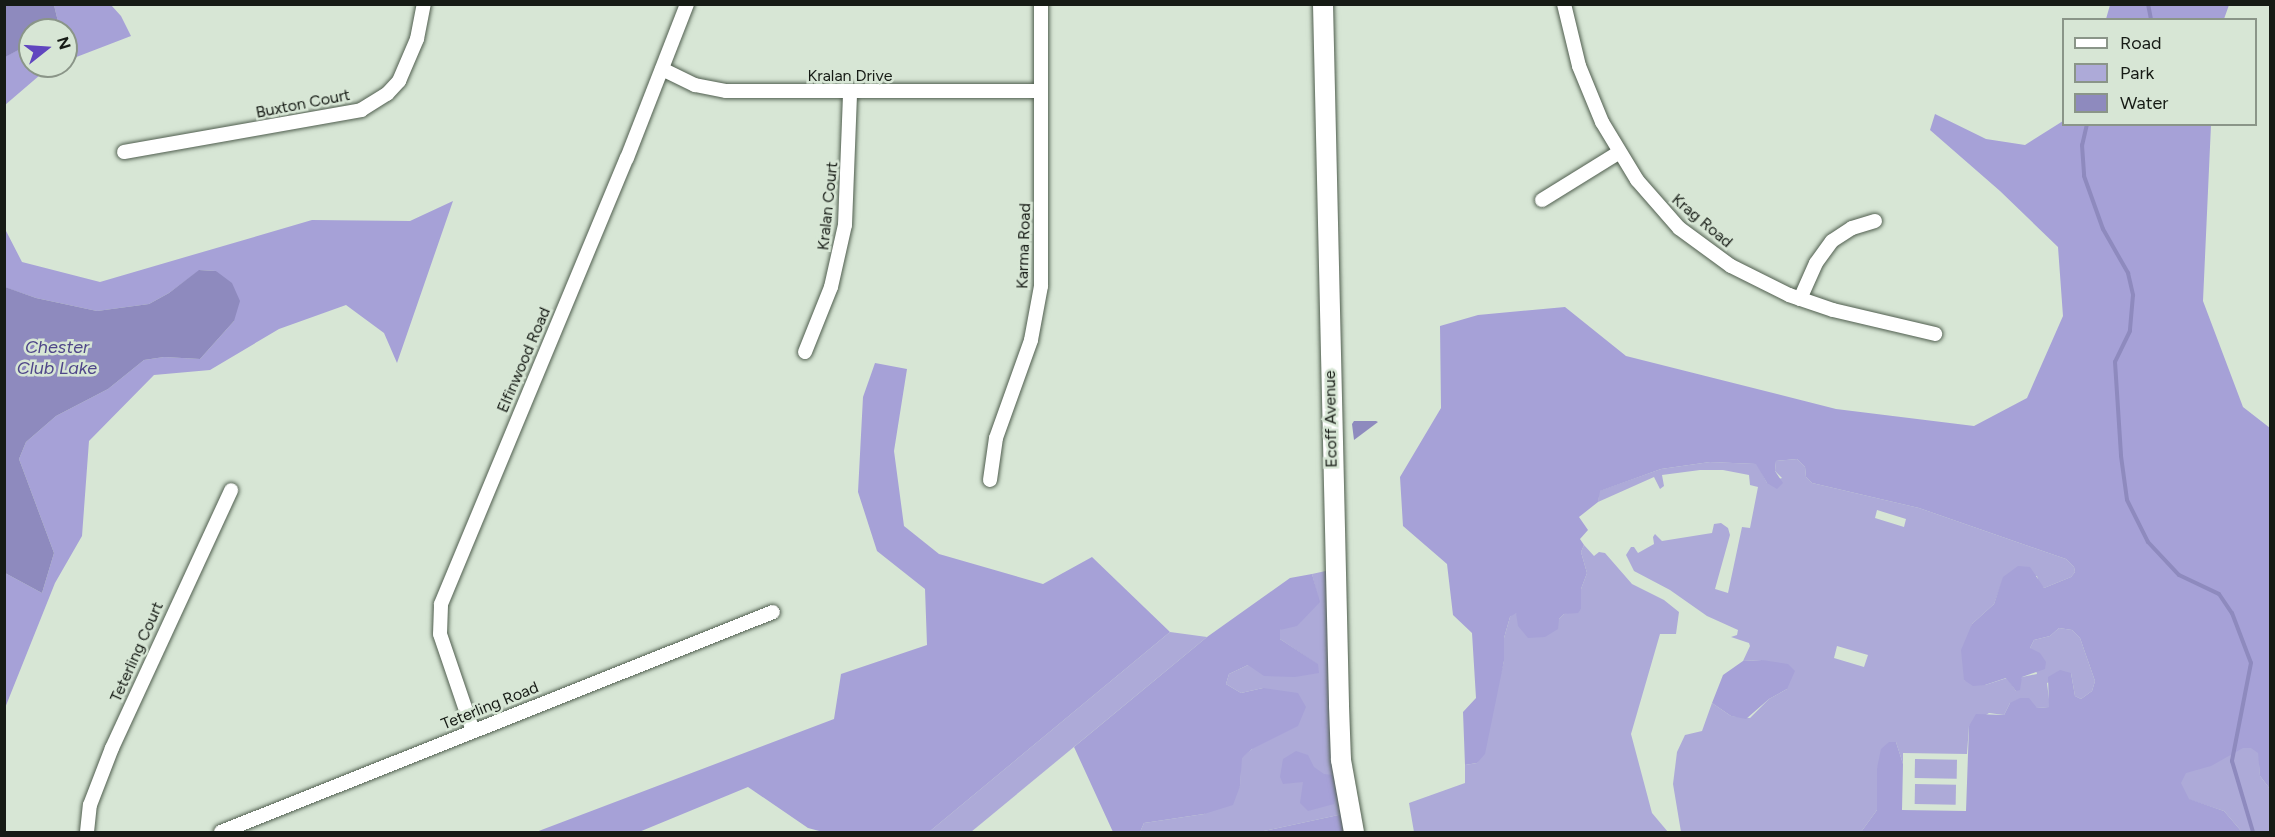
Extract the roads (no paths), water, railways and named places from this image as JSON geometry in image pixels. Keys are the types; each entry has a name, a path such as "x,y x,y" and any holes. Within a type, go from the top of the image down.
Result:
{"street":[{"name":"Buxton Court","path":"124,152 361,110 387,94 399,81 417,39 423,4"},
{"name":"Elfinwood Road","path":"473,731 440,634 441,604 687,4"},
{"name":"Karma Road","path":"990,480 996,438 1031,340 1041,286 1041,4"},
{"name":"Ecoff Avenue","path":"1323,4 1338,695 1341,760 1354,832"},
{"name":"Krag Road","path":"1564,4 1579,66 1602,122 1618,153 1659,208 1701,246 1754,279 1800,299 1935,333"},
{"name":"Kralan Drive","path":"662,69 695,85 726,91 850,93 1041,91"},
{"name":"Kralan Court","path":"805,352 831,286 844,235 849,193 850,93"},
{"path":"1542,200 1618,153"},
{"path":"1800,299 1816,263 1832,241 1852,228 1875,221"},
{"name":"Teterling Court","path":"87,832 90,805 112,748 231,490"},
{"name":"Teterling Road","path":"221,832 773,612"}],"water":[{"path":"4,5 54,5 57,18 18,18 18,50 5,57"},
{"name":"Chester Club Lake","path":"199,270 216,271 232,283 240,301 234,321 200,359 164,357 144,360 108,389 56,416 26,442 19,459 54,553 42,593 5,573 5,287 36,298 97,311 149,304 169,293"},
{"path":"1354,421 1378,422 1354,440 1352,424"}],"waterway":[{"path":"2148,4 2151,18"},
{"path":"2087,126 2082,145 2084,176 2103,229 2128,273 2133,295 2130,331 2115,362 2121,456 2127,500 2148,542 2179,575 2219,594 2232,613 2251,663 2232,761 2253,832"}]}
